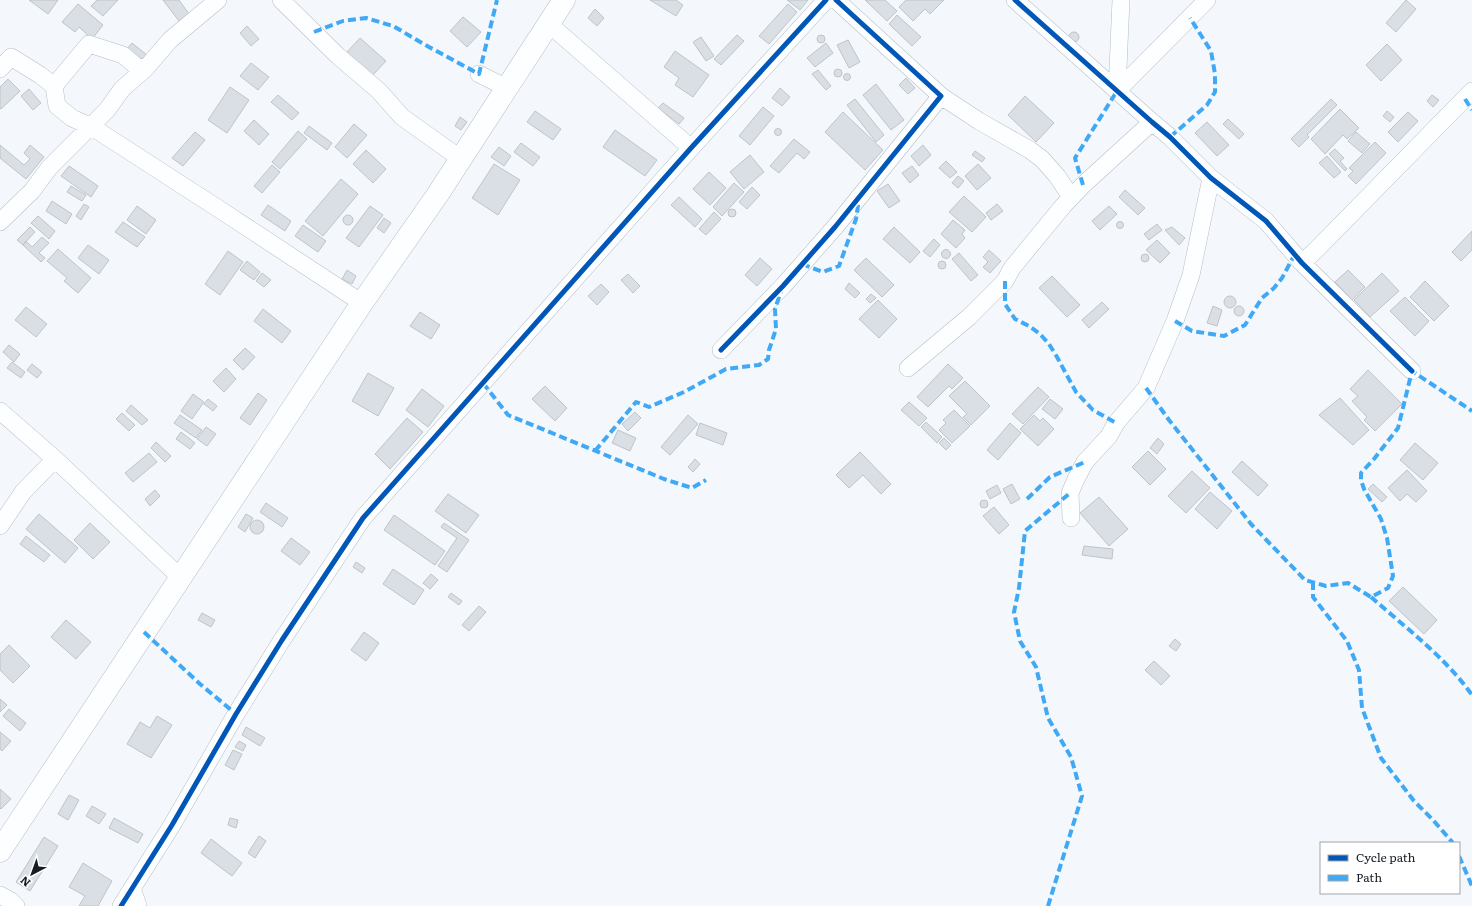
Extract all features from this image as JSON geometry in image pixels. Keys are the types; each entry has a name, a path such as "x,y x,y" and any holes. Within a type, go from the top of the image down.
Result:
{"main road":[{"path":"0,852 362,303 461,159 564,0"}],"street":[{"path":"281,0 338,56 378,91 402,117 461,159"},
{"path":"121,906 172,825 236,714 282,640 363,518 691,148 826,0"},
{"path":"836,0 941,96 979,121 1030,150 1042,160 1057,176 1071,197"},
{"path":"1015,0 1117,92 1170,137 1211,178 1266,221 1302,262 1412,372"},
{"path":"1117,92 1121,0"},
{"path":"1117,92 1206,0"},
{"path":"0,222 32,191 49,168 107,110 122,89 146,68 170,40 209,3"},
{"path":"549,24 691,148"},
{"path":"54,86 89,44 123,55 136,66 146,68"},
{"path":"0,70 11,57 40,75 54,86 57,106 72,118 92,126 362,303"},
{"path":"479,74 507,88"},
{"path":"1302,262 1316,250 1472,91"},
{"path":"721,350 783,286 835,227 941,96"},
{"path":"908,368 969,317 1005,281 1012,268 1071,197 1152,122"},
{"path":"1071,518 1070,494 1076,479 1085,462 1109,436 1116,423 1146,388 1175,321 1191,275 1211,178"},
{"path":"0,411 55,459 180,577"},
{"path":"0,526 23,492 55,459"},
{"path":"132,888 138,906"},
{"path":"0,895 11,901 16,906"}],"building":[{"path":"29,0 58,0 48,14"},
{"path":"97,0 118,0 103,16 91,6"},
{"path":"163,0 179,0 189,14 179,21"},
{"path":"650,0 676,0 683,5 676,16"},
{"path":"787,0 808,0 800,10"},
{"path":"865,0 885,0 897,11 887,21"},
{"path":"906,0 944,0 930,14 925,9 913,21 899,7"},
{"path":"1406,0 1416,9 1396,32 1386,23"},
{"path":"78,4 103,25 92,39 79,27 75,32 62,22"},
{"path":"788,4 797,12 769,44 759,36"},
{"path":"595,9 604,18 597,26 588,18"},
{"path":"897,15 921,37 912,46 889,24"},
{"path":"463,17 481,32 467,47 450,31"},
{"path":"247,26 259,39 251,46 240,33"},
{"path":"1072,32 1076,32 1078,33 1078,41 1072,42 1069,39 1069,35"},
{"path":"737,35 744,41 721,65 714,59"},
{"path":"821,35 824,36 824,42 821,43 818,42 817,39 818,36"},
{"path":"701,37 714,56 706,61 693,42"},
{"path":"360,38 386,61 372,76 346,53"},
{"path":"848,40 860,62 849,68 837,45"},
{"path":"132,43 147,55 141,62 126,50"},
{"path":"826,43 833,53 815,67 807,58"},
{"path":"1387,44 1402,60 1381,81 1366,65"},
{"path":"675,51 709,75 693,97 675,85 679,78 664,67"},
{"path":"251,63 269,77 258,90 240,76"},
{"path":"838,69 841,70 841,76 838,77 835,76 834,73 835,70"},
{"path":"818,70 831,86 826,90 812,74"},
{"path":"847,73 850,74 850,80 847,81 844,80 843,77 844,74"},
{"path":"906,78 915,88 908,94 899,85"},
{"path":"8,79 20,91 1,109 0,87"},
{"path":"876,84 904,120 891,130 863,95"},
{"path":"230,87 249,100 227,133 208,120"},
{"path":"780,88 790,97 782,106 772,98"},
{"path":"29,89 41,103 33,110 21,96"},
{"path":"278,95 299,113 292,120 271,102"},
{"path":"1432,95 1439,100 1433,107 1427,101"},
{"path":"1025,96 1054,123 1036,142 1008,115"},
{"path":"855,99 884,135 876,142 847,105"},
{"path":"1331,99 1337,105 1307,135 1309,137 1299,147 1291,139"},
{"path":"663,103 684,118 679,124 658,108"},
{"path":"763,107 774,116 750,145 739,136"},
{"path":"1340,109 1359,128 1347,139 1343,135 1325,154 1311,139"},
{"path":"535,111 561,129 553,140 527,122"},
{"path":"1387,111 1394,117 1390,122 1383,116"},
{"path":"843,112 883,150 865,170 825,132"},
{"path":"1408,112 1418,121 1398,142 1388,132"},
{"path":"460,117 467,122 461,130 455,126"},
{"path":"1228,119 1244,134 1239,139 1223,124"},
{"path":"254,120 269,134 259,145 244,131"},
{"path":"1207,122 1229,145 1217,156 1195,133"},
{"path":"354,124 367,135 347,158 335,147"},
{"path":"309,126 332,143 327,150 304,133"},
{"path":"778,128 781,129 781,135 778,136 775,135 774,132 775,129"},
{"path":"615,130 657,160 645,176 603,147"},
{"path":"298,131 307,139 280,169 272,162"},
{"path":"195,132 205,140 183,166 172,158"},
{"path":"1356,132 1370,144 1362,153 1348,141"},
{"path":"794,139 810,152 804,159 797,153 779,173 770,166"},
{"path":"1375,142 1386,153 1356,184 1348,176 1353,171 1349,168"},
{"path":"521,143 540,157 533,166 514,152"},
{"path":"0,145 24,165 30,159 24,153 30,145 44,157 26,179 0,158"},
{"path":"923,145 931,155 919,166 911,156"},
{"path":"499,147 511,156 504,166 491,157"},
{"path":"1335,149 1344,158 1340,161 1347,169 1345,171 1329,154"},
{"path":"366,150 386,169 373,183 353,164"},
{"path":"975,151 985,158 982,162 972,155"},
{"path":"750,155 764,172 744,189 730,172"},
{"path":"1327,156 1341,172 1334,178 1319,163"},
{"path":"946,161 957,172 950,178 939,168"},
{"path":"494,164 520,180 498,215 472,198"},
{"path":"978,164 991,178 977,190 965,176"},
{"path":"272,165 280,172 262,193 254,186"},
{"path":"69,166 98,186 91,197 61,176"},
{"path":"912,166 919,175 910,183 902,173"},
{"path":"709,172 726,188 710,205 693,189"},
{"path":"958,176 964,181 958,188 952,183"},
{"path":"341,179 358,194 323,236 305,221"},
{"path":"734,183 744,192 722,216 713,207"},
{"path":"888,184 900,201 889,208 877,191"},
{"path":"71,186 86,195 82,201 67,192"},
{"path":"752,187 760,195 747,209 739,202"},
{"path":"1125,190 1145,208 1138,215 1119,197"},
{"path":"964,196 986,217 972,232 949,212"},
{"path":"679,197 702,219 695,227 671,205"},
{"path":"52,201 72,214 66,224 46,211"},
{"path":"84,204 89,207 81,220 76,216"},
{"path":"997,204 1003,211 991,220 986,213"},
{"path":"268,205 291,221 285,231 261,215"},
{"path":"137,206 156,220 146,234 127,220"},
{"path":"370,206 383,215 359,247 346,238"},
{"path":"1109,206 1117,214 1100,230 1092,221"},
{"path":"732,209 735,210 735,216 732,217 729,216 728,213 729,210"},
{"path":"714,212 721,219 706,235 699,229"},
{"path":"348,215 353,220 348,225 343,220"},
{"path":"38,216 55,231 49,239 31,223"},
{"path":"384,218 391,223 384,233 377,228"},
{"path":"953,220 965,230 962,234 965,238 956,248 941,234"},
{"path":"1120,221 1123,222 1123,228 1120,229 1117,228 1116,225 1117,222"},
{"path":"123,222 145,237 137,247 115,232"},
{"path":"1157,224 1162,230 1149,240 1144,234"},
{"path":"303,225 326,241 318,252 295,236"},
{"path":"30,227 35,232 23,245 17,240"},
{"path":"894,227 920,252 910,263 883,239"},
{"path":"1172,227 1185,238 1179,245 1165,230"},
{"path":"1472,231 1472,250 1461,261 1452,252"},
{"path":"42,237 49,243 39,253 45,258 41,262 23,245 26,241 32,247"},
{"path":"934,239 940,245 930,257 923,251"},
{"path":"1157,240 1170,253 1160,263 1146,250"},
{"path":"88,245 109,260 99,274 78,258"},
{"path":"58,249 91,278 78,293 64,281 67,278 47,261"},
{"path":"944,250 948,250 950,254 948,258 944,258 942,256 942,252"},
{"path":"989,250 1001,261 990,273 983,267 988,262 983,257"},
{"path":"228,251 243,262 220,295 205,284"},
{"path":"959,253 978,275 971,281 952,259"},
{"path":"1145,254 1148,255 1148,261 1145,262 1142,261 1141,258 1142,255"},
{"path":"760,258 772,269 757,286 745,275"},
{"path":"866,258 894,285 882,297 854,270"},
{"path":"247,261 260,272 254,280 240,270"},
{"path":"940,261 944,261 946,265 944,269 940,269 938,267 938,263"},
{"path":"347,270 356,276 352,284 342,279"},
{"path":"1348,270 1365,287 1352,300 1335,282"},
{"path":"262,273 271,280 264,287 256,281"},
{"path":"1382,273 1399,291 1370,317 1354,300"},
{"path":"628,274 640,286 633,293 621,280"},
{"path":"1052,276 1080,305 1067,317 1039,288"},
{"path":"1425,281 1449,306 1434,321 1410,297"},
{"path":"849,283 860,293 855,298 845,289"},
{"path":"601,284 609,292 597,305 588,296"},
{"path":"871,294 876,298 870,303 866,299"},
{"path":"1230,296 1234,298 1236,302 1234,306 1230,308 1226,306 1224,302 1226,298"},
{"path":"1405,297 1429,321 1415,336 1390,311"},
{"path":"878,300 897,319 879,338 859,319"},
{"path":"1102,302 1109,309 1089,328 1082,320"},
{"path":"1213,306 1222,310 1217,326 1207,323"},
{"path":"1237,306 1241,306 1243,307 1243,315 1237,316 1234,313 1234,309"},
{"path":"26,307 47,324 36,337 15,320"},
{"path":"263,309 291,331 282,343 254,321"},
{"path":"420,312 440,325 431,339 410,326"},
{"path":"9,345 20,354 14,362 3,352"},
{"path":"245,348 255,357 243,370 233,360"},
{"path":"12,362 25,372 21,378 7,368"},
{"path":"32,364 42,372 37,378 27,370"},
{"path":"948,364 963,378 952,389 949,386 928,407 917,397"},
{"path":"226,368 236,379 224,392 213,381"},
{"path":"1368,370 1402,404 1375,431 1364,420 1367,417 1352,401 1358,396 1350,389"},
{"path":"368,373 394,388 378,416 352,401"},
{"path":"965,381 990,406 971,425 963,417 967,414 949,396"},
{"path":"545,386 567,408 555,421 532,399"},
{"path":"1038,387 1049,397 1023,424 1012,414"},
{"path":"422,389 444,406 428,427 406,410"},
{"path":"258,393 267,400 250,425 240,418"},
{"path":"193,394 204,402 192,419 181,411"},
{"path":"1340,398 1369,430 1353,445 1319,415"},
{"path":"208,399 217,406 213,411 204,404"},
{"path":"1050,399 1063,409 1055,419 1042,409"},
{"path":"909,402 927,418 919,426 901,410"},
{"path":"131,405 148,420 142,425 126,411"},
{"path":"954,410 970,426 952,443 939,430 946,423 943,420"},
{"path":"635,412 641,418 628,431 622,424"},
{"path":"122,413 135,425 129,431 116,419"},
{"path":"180,415 202,430 196,438 174,423"},
{"path":"688,415 698,424 670,455 661,447"},
{"path":"1034,415 1040,421 1043,418 1054,429 1038,446 1020,429"},
{"path":"407,418 423,432 390,469 375,454"},
{"path":"926,422 942,437 937,443 921,427"},
{"path":"700,423 727,433 723,445 696,435"},
{"path":"1010,423 1021,433 998,460 987,450"},
{"path":"206,427 216,434 207,446 197,439"},
{"path":"618,430 636,438 630,451 612,443"},
{"path":"181,432 195,443 190,449 176,439"},
{"path":"944,438 951,445 946,450 939,443"},
{"path":"1158,438 1164,444 1157,454 1150,448"},
{"path":"156,442 171,456 165,462 151,448"},
{"path":"1415,443 1438,463 1423,480 1400,460"},
{"path":"1148,451 1166,469 1150,485 1132,467"},
{"path":"860,452 891,484 881,494 863,475 849,488 836,475"},
{"path":"149,453 157,462 133,482 125,473"},
{"path":"695,459 700,464 693,472 688,467"},
{"path":"1242,461 1268,485 1258,496 1232,472"},
{"path":"1407,470 1427,491 1416,502 1407,494 1400,501 1388,488"},
{"path":"1192,471 1210,488 1186,513 1168,496"},
{"path":"1012,484 1020,499 1011,504 1003,489"},
{"path":"1373,484 1387,497 1382,502 1368,489"},
{"path":"997,485 1001,493 990,499 986,491"},
{"path":"155,490 160,496 150,506 145,499"},
{"path":"1210,492 1232,511 1217,529 1195,509"},
{"path":"448,494 479,515 466,533 435,511"},
{"path":"1099,497 1128,529 1109,546 1080,513"},
{"path":"982,500 986,500 988,504 986,508 982,508 980,506 980,502"},
{"path":"266,503 288,518 282,527 260,512"},
{"path":"994,507 1009,525 999,534 983,516"},
{"path":"39,514 78,548 65,563 26,529"},
{"path":"246,514 253,518 245,532 238,527"},
{"path":"394,515 445,551 435,565 384,530"},
{"path":"254,520 260,520 264,524 264,530 260,534 254,534 250,530 250,524"},
{"path":"90,523 110,542 93,559 74,540"},
{"path":"444,523 469,540 447,572 438,566 457,538 441,527"},
{"path":"26,536 50,555 44,562 20,544"},
{"path":"291,538 310,552 300,565 281,551"},
{"path":"1084,546 1113,549 1112,559 1082,555"},
{"path":"356,562 365,568 362,573 353,567"},
{"path":"393,569 424,590 414,605 383,584"},
{"path":"431,574 438,580 430,589 423,583"},
{"path":"1403,587 1437,620 1424,634 1389,601"},
{"path":"451,593 462,601 459,605 448,597"},
{"path":"479,606 486,612 469,631 462,625"},
{"path":"202,613 215,620 211,627 198,620"},
{"path":"66,620 91,642 76,659 51,637"},
{"path":"364,632 379,643 366,661 351,650"},
{"path":"1175,639 1181,644 1176,651 1169,646"},
{"path":"9,645 30,666 13,683 0,670 0,654"},
{"path":"1154,661 1170,676 1161,685 1145,670"},
{"path":"0,699 7,705 0,712"},
{"path":"9,709 26,723 20,731 3,716"},
{"path":"157,716 172,725 151,758 127,744 140,722 150,728"},
{"path":"246,727 265,738 260,746 242,735"},
{"path":"0,732 11,741 2,751 0,749"},
{"path":"239,741 246,745 243,751 235,747"},
{"path":"233,750 242,754 234,770 225,765"},
{"path":"0,789 11,799 1,809 0,808"},
{"path":"69,795 79,800 68,820 58,814"},
{"path":"92,806 106,814 99,824 86,816"},
{"path":"114,818 143,834 138,843 109,828"},
{"path":"230,818 238,820 236,828 228,825"},
{"path":"259,836 266,841 255,858 248,853"},
{"path":"44,837 58,846 30,891 16,882"},
{"path":"211,839 242,863 232,876 201,853"},
{"path":"83,863 112,881 98,906 79,906 85,896 69,887"}],"marked path":[{"path":"314,32 343,21 366,18 393,26 479,74 497,0"},
{"path":"1170,137 1207,105 1215,92 1215,74 1211,51 1190,18"},
{"path":"1083,185 1075,158 1117,91"},
{"path":"1465,99 1472,110"},
{"path":"802,264 823,272 839,266 856,219 859,199"},
{"path":"1175,321 1192,331 1224,336 1245,325 1262,298 1274,288 1282,278 1295,254"},
{"path":"1005,281 1005,304 1015,319 1029,326 1040,334 1049,344 1076,392 1093,410 1116,423"},
{"path":"595,451 636,402 649,407 684,392 726,369 759,365 768,359 769,350 776,329 775,309 781,291"},
{"path":"1146,388 1169,420 1251,524 1305,580 1326,586 1348,583 1371,597 1388,588 1393,576 1387,538 1381,519 1364,489 1361,480 1361,473 1398,428 1412,371 1472,411"},
{"path":"483,383 508,415 664,479 692,488 706,480"},
{"path":"1027,499 1050,477 1085,462"},
{"path":"1048,906 1082,796 1071,757 1048,718 1036,667 1020,641 1014,612 1019,588 1025,531 1070,493"},
{"path":"1313,582 1313,597 1347,641 1359,670 1362,708 1381,758 1414,801 1452,842"},
{"path":"1371,597 1437,655 1450,668 1472,695"},
{"path":"144,632 200,684 236,714"},
{"path":"1460,858 1472,886"}],"cycle path":[{"path":"121,906 172,825 236,714 282,640 363,518 691,148 826,0"},
{"path":"721,350 783,286 835,227 941,96 836,0"},
{"path":"1015,0 1170,137 1211,178 1266,221 1302,263 1412,371"}]}
